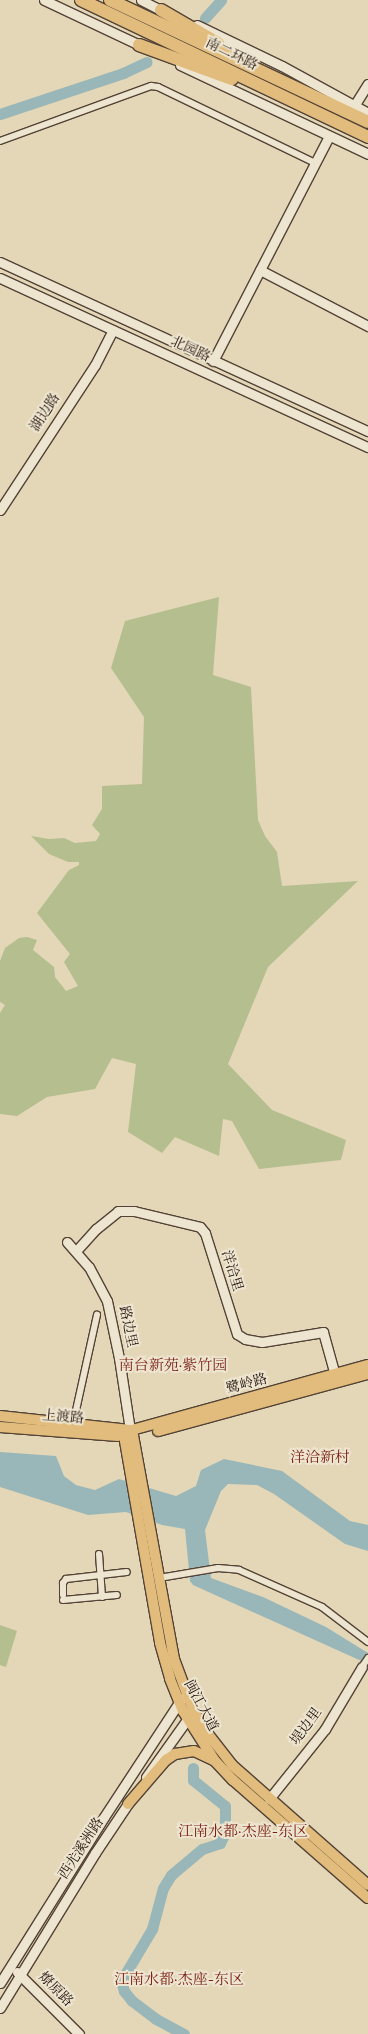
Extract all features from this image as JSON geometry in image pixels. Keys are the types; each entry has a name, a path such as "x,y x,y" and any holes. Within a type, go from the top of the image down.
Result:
{"highway":[{"name":"南二环路","path":"81,0 368,137"},
{"name":"南二环路","path":"110,0 368,122"},
{"path":"161,10 292,85"},
{"path":"139,45 166,57 285,98"}],"main road":[{"path":"44,0 368,154"},
{"path":"141,0 226,38 368,114"},
{"path":"354,106 368,84"},
{"path":"213,361 329,136"},
{"name":"北园路","path":"0,262 368,431"},
{"path":"260,270 368,326"},
{"name":"北园路","path":"0,278 368,448"},
{"name":"湖边路","path":"0,510 95,365 113,330"},
{"name":"洋洽里","path":"76,1251 108,1218 118,1212 134,1211 200,1227 205,1233 237,1334 245,1339 262,1342 323,1332 335,1375"},
{"name":"路边里","path":"67,1242 76,1251 95,1276 110,1312 129,1432"},
{"name":"鹭岭路","path":"129,1432 368,1365"},
{"name":"鹭岭路","path":"129,1432 203,1420 368,1374"},
{"name":"上渡路","path":"0,1416 129,1432"},
{"name":"上渡路","path":"0,1427 129,1432"},
{"name":"闽江大道","path":"129,1432 132,1481 160,1643 179,1703 187,1719 215,1761 254,1799 368,1898"},
{"name":"闽江大道","path":"129,1432 143,1486 150,1521 174,1659 185,1693 194,1710 224,1756 269,1799 368,1885"},
{"name":"堤边里","path":"269,1799 325,1729 362,1667"},
{"name":"西尤溪洲路","path":"0,1983 104,1817 185,1693"},
{"name":"西尤溪洲路","path":"0,2008 128,1804 194,1710"},
{"path":"128,1804 166,1760 175,1754 194,1751 215,1761"},
{"name":"燎原路","path":"11,1966 79,2034"}],"street":[{"path":"0,141 151,86 158,86 315,163"},
{"path":"73,1424 97,1315"},
{"path":"99,1554 102,1596"},
{"path":"159,1578 218,1568 239,1570 313,1602 368,1642"},
{"path":"118,1595 63,1598 63,1583 66,1579 127,1572"},
{"path":"362,1667 368,1658"}],"green space":[{"path":"219,597 213,675 251,687 258,820 265,836 277,852 282,886 358,881 268,967 228,1064 272,1110 346,1140 341,1160 259,1169 232,1121 223,1119 219,1156 175,1137 162,1153 128,1132 136,1064 112,1058 95,1089 47,1097 17,1116 0,1114 0,1013 5,1005 0,1002 0,961 5,948 19,938 27,937 37,940 33,950 54,967 55,977 66,991 78,986 64,962 70,954 37,913 69,870 79,865 79,862 68,862 49,854 31,836 49,839 64,838 75,843 96,841 100,834 92,825 102,809 102,786 142,784 144,717 111,668 125,621"},
{"path":"0,1625 17,1631 6,1667 0,1665"}],"water":[{"path":"0,1452 56,1456 64,1476 76,1485 95,1490 119,1479 176,1496 196,1486 201,1470 224,1459 282,1471 350,1521 368,1525 368,1551 345,1544 274,1494 257,1485 228,1484 221,1491 205,1530 211,1578 263,1597 326,1627 368,1653 368,1664 193,1585 190,1581 185,1529 162,1525 126,1512 88,1515 0,1487"}],"waterway":[{"path":"205,18 221,0"},
{"path":"0,114 123,73 147,62"},
{"path":"184,2034 156,2019 132,2001 124,1991 121,1981 152,1929 163,1888 171,1875 202,1849 220,1843 225,1833 225,1806 193,1780 193,1768"}],"district":[{"name":"南台新苑·紫竹园","path":"173,1367"},
{"name":"洋洽新村","path":"320,1459"},
{"name":"江南水都·杰座-东区","path":"243,1833"},
{"name":"江南水都·杰座-东区","path":"179,1981"}]}
